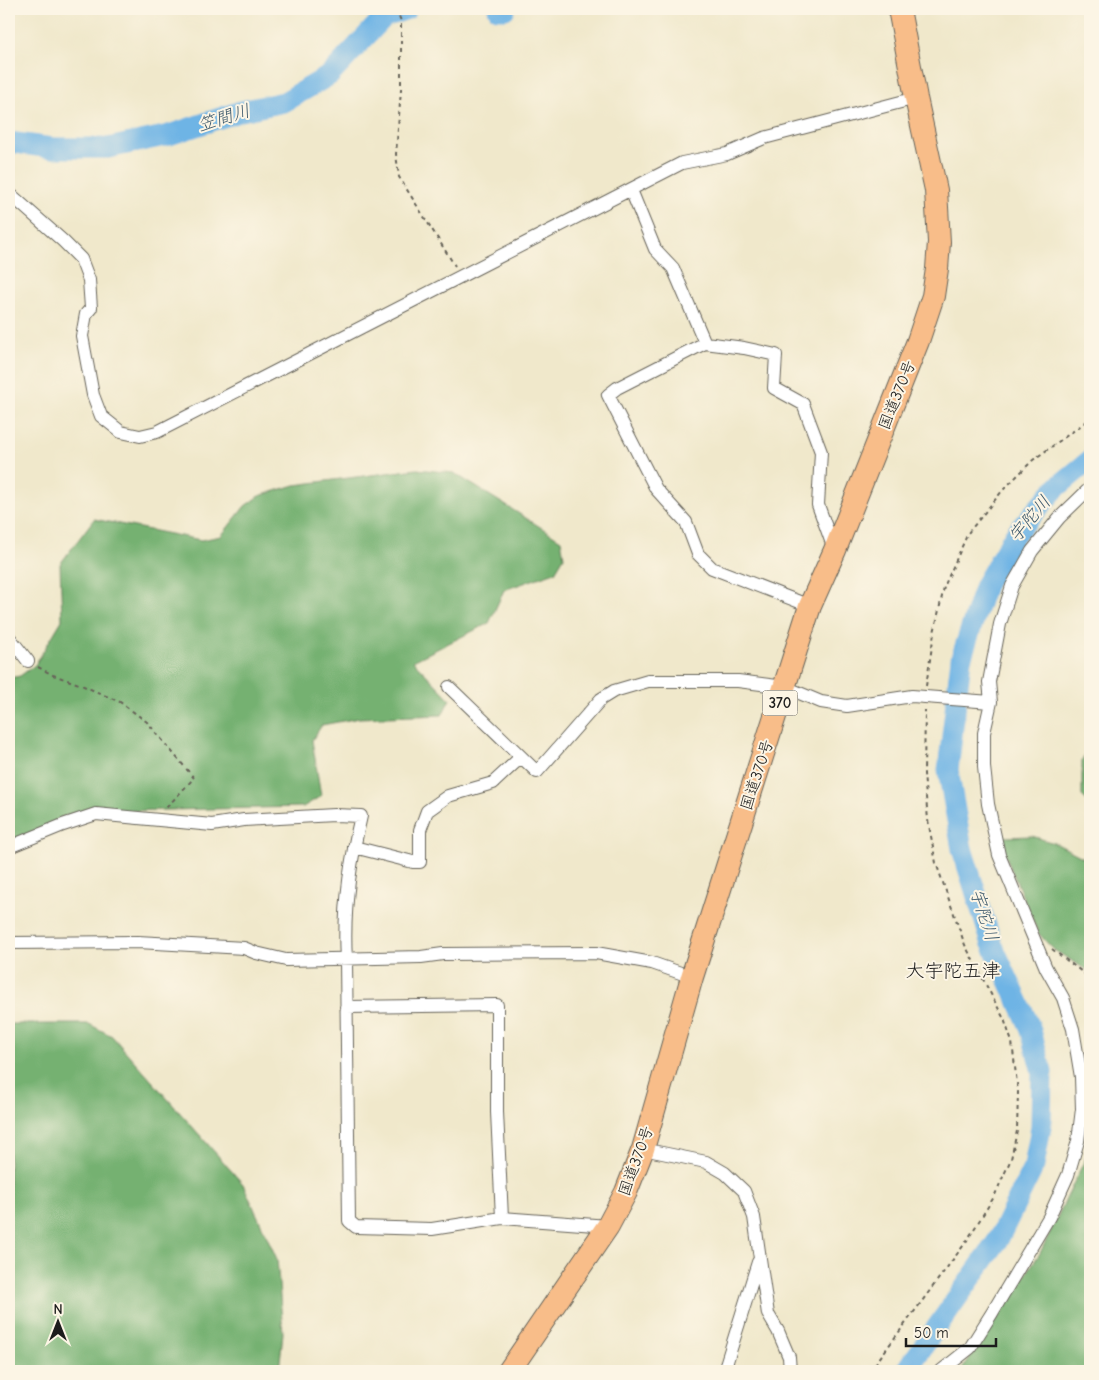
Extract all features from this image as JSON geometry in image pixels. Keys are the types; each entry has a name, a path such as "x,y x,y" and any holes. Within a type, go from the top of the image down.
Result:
{"highway":[{"name":"国道370号","path":"509,1371 608,1226 626,1192 643,1150 692,977 810,606 918,341 933,296 939,242 936,190 899,9"}],"street":[{"path":"9,193 81,259 89,280 90,308 86,314 82,336 93,395 101,416 121,432 140,436 157,432 682,163 727,154 764,138 916,98"},
{"path":"630,190 655,249 673,268 705,343"},
{"path":"810,606 712,568 698,554 686,522 656,489 608,395 617,388 705,343 744,348 776,355 774,388 803,404 821,452 818,505 834,550"},
{"path":"941,1371 970,1348 992,1313 1049,1217 1068,1175 1078,1141 1082,1108 1081,1077 1072,1029 1063,998 1046,968 999,855 988,804 984,767 984,733 989,702 989,682 998,634 1012,586 1032,551 1059,518 1090,488"},
{"path":"9,637 28,661"},
{"path":"449,687 538,772 602,699 614,691 648,681 738,681 785,687 821,702 847,706 912,696 989,702"},
{"path":"354,847 413,862 420,862 420,830 427,811 448,796 493,783 521,757"},
{"path":"9,847 96,814 212,825 244,820 334,815 361,816 354,847 344,930 346,959 349,1221 356,1227 432,1229 502,1218 608,1226"},
{"path":"9,943 138,942 244,948 256,953 286,960 421,957 443,954 596,953 652,963 692,977"},
{"path":"346,1007 497,1005 497,1112 502,1218"},
{"path":"643,1150 706,1162 725,1173 744,1191 754,1217 768,1314 778,1331 789,1357 790,1371"},
{"path":"724,1371 759,1260"}],"path":[{"path":"396,9 401,21 401,90 396,154 400,177 462,277"},
{"path":"870,1371 966,1242 994,1197 1011,1159 1017,1131 1018,1092 1012,1042 1004,1019 965,945 936,862 928,820 924,774 926,697 934,633 944,587 968,533 1003,490 1033,460 1090,419"},
{"path":"28,661 53,675 120,702 146,722 191,773 194,778 155,820"},
{"path":"1032,935 1090,978"}],"green space":[{"path":"417,469 454,473 561,540 564,557 555,572 504,590 489,623 413,661 450,699 442,715 359,718 322,725 312,740 321,796 303,807 77,812 60,818 9,851 9,678 20,676 35,665 62,620 60,564 94,519 201,540 221,536 245,506 259,496 295,485"},
{"path":"1090,748 1090,802 1088,802 1082,796 1082,760"},
{"path":"1032,836 1057,844 1090,861 1090,972 1054,950 1038,933 1004,852 1004,837"},
{"path":"9,1024 89,1024 112,1036 243,1184 277,1259 283,1333 279,1371 9,1371"},
{"path":"1090,1149 1090,1371 961,1371 1040,1253"}],"waterway":[{"name":"笠間川","path":"9,142 52,148 108,148 169,135 241,111 284,102 330,75 384,17 407,9"},
{"name":"笠間川","path":"498,9 505,9"},
{"name":"宇陀川","path":"906,1371 998,1240 1034,1166 1041,1127 1042,1072 1030,1027 992,944 962,849 948,770 961,659 985,585 1015,534 1056,488 1090,460"}],"district":[{"name":"大宇陀五津","path":"953,971"}]}
